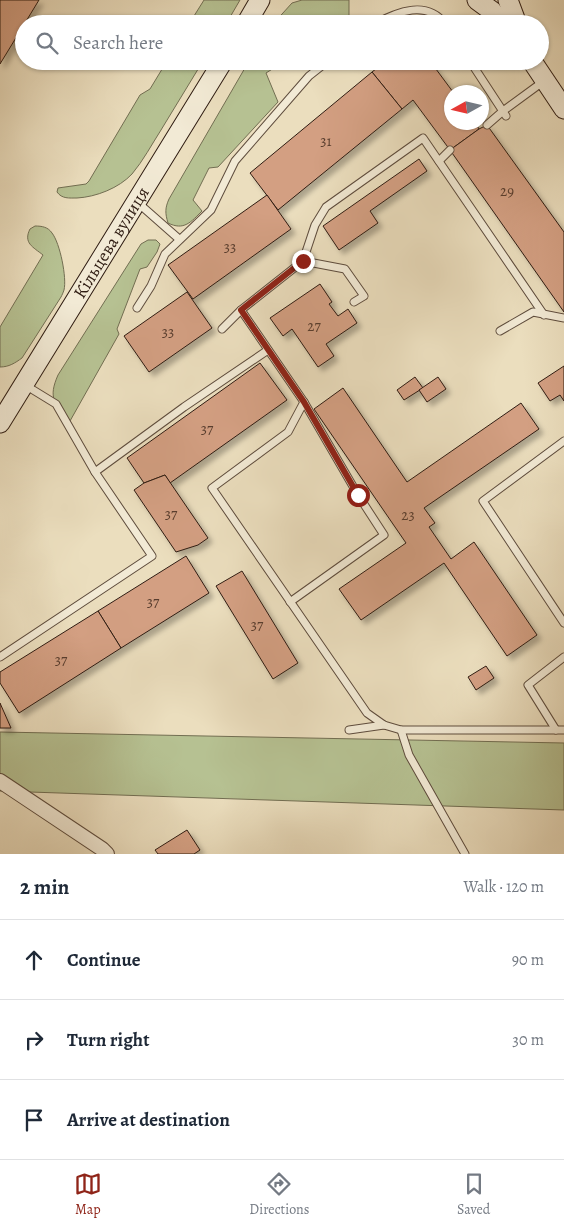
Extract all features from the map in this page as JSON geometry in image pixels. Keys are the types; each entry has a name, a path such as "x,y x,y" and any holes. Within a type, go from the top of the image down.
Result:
{"main road":[{"path":"251,15 260,0"},
{"path":"477,0 495,15"},
{"path":"508,0 514,15"},
{"name":"Кільцева вулиця","path":"0,422 218,70"},
{"path":"538,70 564,109"}],"street":[{"path":"0,781 104,852"}],"lane":[{"path":"392,15 421,7 437,15"},
{"path":"137,308 151,286 165,254 211,210 235,161 317,70"},
{"path":"476,70 505,114"},
{"path":"489,124 505,114 545,81"},
{"path":"222,329 241,310 303,261 315,225 326,207 423,138 544,315"},
{"path":"439,162 450,150"},
{"path":"137,202 179,240"},
{"path":"303,261 345,269 364,296 354,302"},
{"path":"241,310 304,402 358,495 384,535 290,602"},
{"path":"500,331 533,312 564,318"},
{"path":"95,472 184,407 268,350"},
{"path":"0,657 152,556 95,472 56,404 24,384"},
{"path":"304,402 288,432 212,488 367,712 384,725 401,730 564,730"},
{"path":"564,441 483,501 564,623"},
{"path":"556,730 528,685 564,657"},
{"path":"349,730 384,725"},
{"path":"401,730 409,755 463,853"}],"green space":[{"path":"204,0 240,0 231,15 195,15"},
{"path":"302,0 349,0 349,15 281,15 292,3"},
{"path":"162,70 197,70 140,164 127,179 107,191 92,196 68,198 59,194 57,192 58,188 86,184 89,181 140,95 150,89"},
{"path":"244,70 271,70 266,73 278,102 218,167 209,168 193,200 202,211 191,222 183,226 168,223 166,211 169,199"},
{"path":"35,226 47,228 55,238 64,269 64,290 22,358 12,364 0,367 0,327 43,255 28,241 30,229"},
{"path":"148,240 156,240 160,244 157,252 147,267 140,269 117,329 119,334 70,421 54,400 53,389 58,375 141,244"},
{"path":"0,732 564,743 564,810 0,791"}],"building":[{"path":"0,0 39,0 30,15 15,15 15,39 0,64"},
{"path":"375,70 437,70 448,85 444,85 444,130 478,130 450,150 413,100 402,109 372,72"},
{"path":"372,72 402,109 278,210 250,173"},
{"path":"489,128 564,232 564,312 450,150 478,130 489,130"},
{"path":"419,159 427,171 370,211 378,223 339,250 323,226"},
{"path":"267,195 291,229 193,299 168,265"},
{"path":"320,284 332,302 329,304 338,316 348,309 357,323 326,344 334,356 318,367 292,329 283,336 270,318"},
{"path":"187,292 212,328 149,372 124,336"},
{"path":"260,363 287,400 170,483 165,475 144,483 127,458"},
{"path":"564,366 564,401 560,395 550,401 538,383"},
{"path":"415,377 423,388 404,400 397,390"},
{"path":"438,377 446,389 427,402 419,390"},
{"path":"343,388 407,482 521,403 539,429 424,508 435,523 429,527 451,559 474,542 537,635 507,656 444,563 361,620 339,589 406,543 314,409"},
{"path":"165,475 208,538 198,545 176,552 134,490 144,483"},
{"path":"186,556 209,593 121,648 98,611"},
{"path":"242,571 298,663 273,679 216,586"},
{"path":"98,611 121,648 19,713 0,683 0,672"},
{"path":"486,666 494,678 476,690 468,677"},
{"path":"0,703 11,728 0,728"},
{"path":"187,830 200,850 194,854 158,854 155,850"}],"route":[{"path":"303,261 241,310 304,402 358,495"}]}
